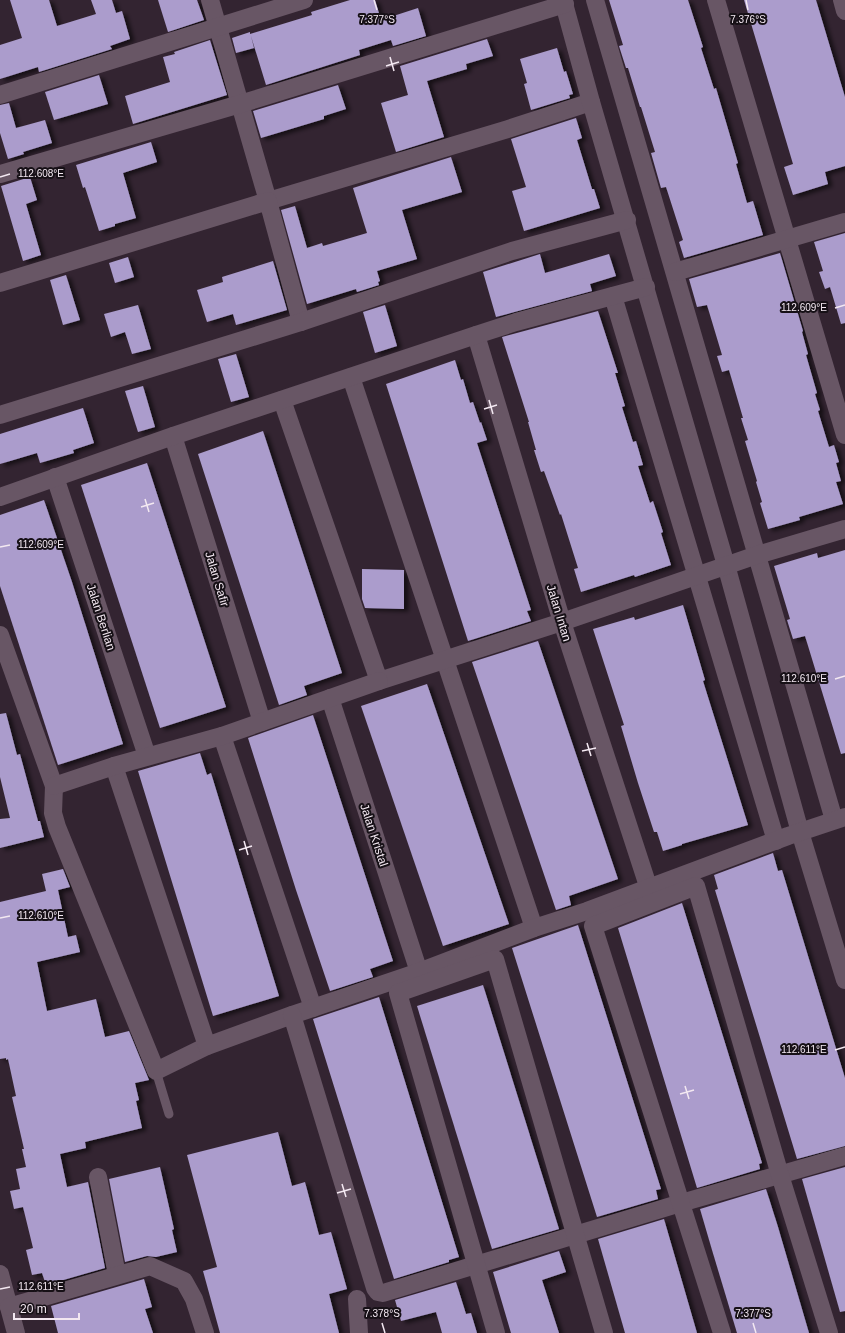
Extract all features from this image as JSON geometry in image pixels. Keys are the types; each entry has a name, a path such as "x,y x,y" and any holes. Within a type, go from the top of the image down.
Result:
{"street":[{"path":"210,0 301,322"},
{"path":"0,95 304,0"},
{"path":"0,635 54,786 53,813 57,826 156,1072 206,1046 419,972 534,928 649,888 840,818 757,554 595,0"},
{"path":"716,0 845,435"},
{"path":"842,0 845,11"},
{"path":"0,174 240,104 564,2 726,565 800,832 845,980"},
{"path":"0,283 508,129 592,102"},
{"path":"0,415 301,322 512,251 626,220"},
{"path":"675,272 845,222"},
{"path":"0,497 173,436 476,335 516,322 646,287"},
{"path":"613,296 776,841"},
{"name":"Jalan Intan","path":"476,335 562,622 649,888"},
{"path":"351,377 534,928"},
{"path":"282,400 379,681"},
{"name":"Jalan Safir","path":"173,436 262,722"},
{"name":"Jalan Berlian","path":"55,477 147,756"},
{"path":"54,786 147,756 222,736 379,681 562,622 757,554 845,529"},
{"name":"Jalan Kristal","path":"330,698 419,972"},
{"path":"222,736 313,1008"},
{"path":"114,766 206,1046"},
{"path":"722,1333 593,926 696,886 780,1175 829,1333"},
{"path":"496,1333 398,993 495,959 604,1333"},
{"path":"292,1015 375,1288 378,1292 383,1293 476,1264 576,1236 681,1203 845,1156"},
{"path":"98,1177 117,1276"},
{"path":"9,1307 150,1266 184,1281 194,1299 205,1333"},
{"path":"0,1274 16,1333"},
{"path":"357,1299 359,1333"}],"lane":[{"path":"156,1072 169,1114"}],"building":[{"path":"10,0 49,0 57,26 96,14 91,0 112,0 116,13 122,11 130,39 110,46 112,49 39,72 38,67 0,79 0,45 22,38"},
{"path":"158,0 197,0 204,20 168,32"},
{"path":"350,0 375,0 381,20 418,8 426,36 393,46 391,40 359,50 360,55 266,85 251,36 254,48 236,53 232,38 312,15 311,12"},
{"path":"609,0 688,0 703,47 701,48 714,89 716,88 738,163 736,164 747,203 753,201 763,235 684,258 679,242 683,240 666,187 661,188 651,153 655,152 628,68 626,68 619,46 623,45"},
{"path":"744,0 816,0 845,97 845,166 825,172 828,184 793,195 784,167 793,164"},
{"path":"487,39 493,56 466,64 467,69 427,81 444,137 396,152 381,103 408,95 400,66"},
{"path":"210,40 227,95 133,124 125,96 170,82 163,57 175,54 174,52"},
{"path":"557,48 564,72 566,71 573,94 569,95 570,98 531,110 524,84 527,83 520,59"},
{"path":"99,75 108,104 54,120 45,92"},
{"path":"338,85 346,109 324,116 324,119 261,138 253,111"},
{"path":"9,103 16,128 45,120 52,143 23,152 24,154 8,159 0,133 0,105"},
{"path":"576,118 582,138 577,140 592,189 594,189 600,208 524,231 512,191 526,187 511,139"},
{"path":"151,142 157,162 123,173 136,218 115,224 115,226 99,231 85,187 83,188 76,165"},
{"path":"451,157 462,192 402,210 417,259 377,271 380,281 378,282 379,285 357,292 356,289 307,304 281,210 295,206 307,248 322,243 323,246 367,233 353,188"},
{"path":"30,177 37,200 26,204 41,255 23,261 1,186"},
{"path":"845,233 845,323 841,324 830,287 825,289 819,272 823,271 814,242"},
{"path":"780,253 803,331 808,354 806,355 817,393 815,394 820,410 818,411 829,447 834,445 839,462 836,463 841,481 836,482 843,504 799,517 800,520 768,529 760,503 762,502 756,482 757,481 745,441 748,440 741,418 743,418 729,370 722,372 717,356 722,355 707,305 697,307 689,279"},
{"path":"540,254 545,273 609,254 616,276 590,284 592,291 496,317 483,272"},
{"path":"128,257 134,277 115,283 109,263"},
{"path":"273,261 287,310 236,325 233,314 207,322 197,290 223,282 222,277"},
{"path":"66,275 80,320 63,325 50,280"},
{"path":"138,305 151,349 132,354 125,332 111,337 104,314"},
{"path":"385,305 397,346 375,353 363,312"},
{"path":"598,311 618,373 615,373 625,406 622,407 633,442 636,441 643,465 638,466 650,503 653,501 663,532 661,533 671,565 581,592 574,569 578,568 561,514 560,515 544,471 541,472 534,450 536,450 529,422 502,337"},
{"path":"236,354 249,397 231,402 218,359"},
{"path":"455,360 461,380 463,379 470,403 473,402 487,440 477,443 531,610 527,611 531,621 468,641 386,384"},
{"path":"143,386 155,427 138,432 125,391"},
{"path":"83,408 94,443 73,450 74,453 40,463 37,453 0,464 0,434"},
{"path":"263,431 342,673 304,686 307,695 279,705 198,454"},
{"path":"147,463 226,707 160,728 81,485"},
{"path":"44,500 72,582 123,744 58,765 0,586 0,515"},
{"path":"845,550 845,753 841,754 805,636 793,639 787,620 790,619 774,566 817,553 818,558"},
{"path":"362,569 404,570 404,609 365,608 362,599"},
{"path":"683,605 705,680 703,681 748,825 663,851 657,832 654,832 638,783 621,726 624,725 593,629 634,617 635,620"},
{"path":"538,641 618,879 569,896 571,905 556,910 472,662"},
{"path":"427,684 509,924 443,946 361,706"},
{"path":"6,713 17,755 20,754 38,821 40,821 44,837 0,848 0,819 10,818 0,777 0,714"},
{"path":"313,715 393,961 370,969 373,977 330,991 296,890 248,738"},
{"path":"200,753 207,775 211,773 279,996 213,1016 138,771"},
{"path":"773,853 778,871 782,870 845,1078 845,1146 797,1159 715,890 718,889 714,875"},
{"path":"63,869 70,887 58,890 68,937 76,935 80,952 37,962 47,1011 96,999 105,1037 129,1031 149,1080 135,1083 139,1100 136,1101 142,1128 85,1142 86,1148 60,1154 67,1187 88,1182 105,1268 46,1285 42,1273 32,1275 26,1250 33,1248 23,1207 14,1209 10,1191 20,1189 16,1169 26,1167 22,1149 24,1149 12,1097 16,1096 8,1059 0,1059 0,902 46,891 42,874"},
{"path":"682,903 762,1163 759,1164 760,1169 697,1188 618,928"},
{"path":"578,925 661,1189 656,1190 658,1199 597,1217 512,948"},
{"path":"483,985 559,1229 492,1249 417,1006"},
{"path":"379,997 459,1257 449,1260 449,1262 394,1279 313,1019"},
{"path":"278,1132 292,1186 305,1182 319,1235 331,1232 347,1289 329,1294 339,1333 220,1333 203,1271 217,1267 187,1155"},
{"path":"160,1167 174,1229 172,1230 177,1252 156,1257 147,1256 125,1262 109,1179"},
{"path":"845,1167 845,1311 840,1312 802,1179"},
{"path":"766,1189 809,1333 737,1333 712,1250 700,1209"},
{"path":"664,1219 697,1333 625,1333 598,1239"},
{"path":"559,1251 566,1272 542,1280 559,1333 511,1333 493,1272"},
{"path":"144,1279 152,1307 145,1309 153,1333 58,1333 51,1306"},
{"path":"456,1282 466,1314 471,1313 477,1333 442,1333 436,1312 401,1321 395,1300"}]}
